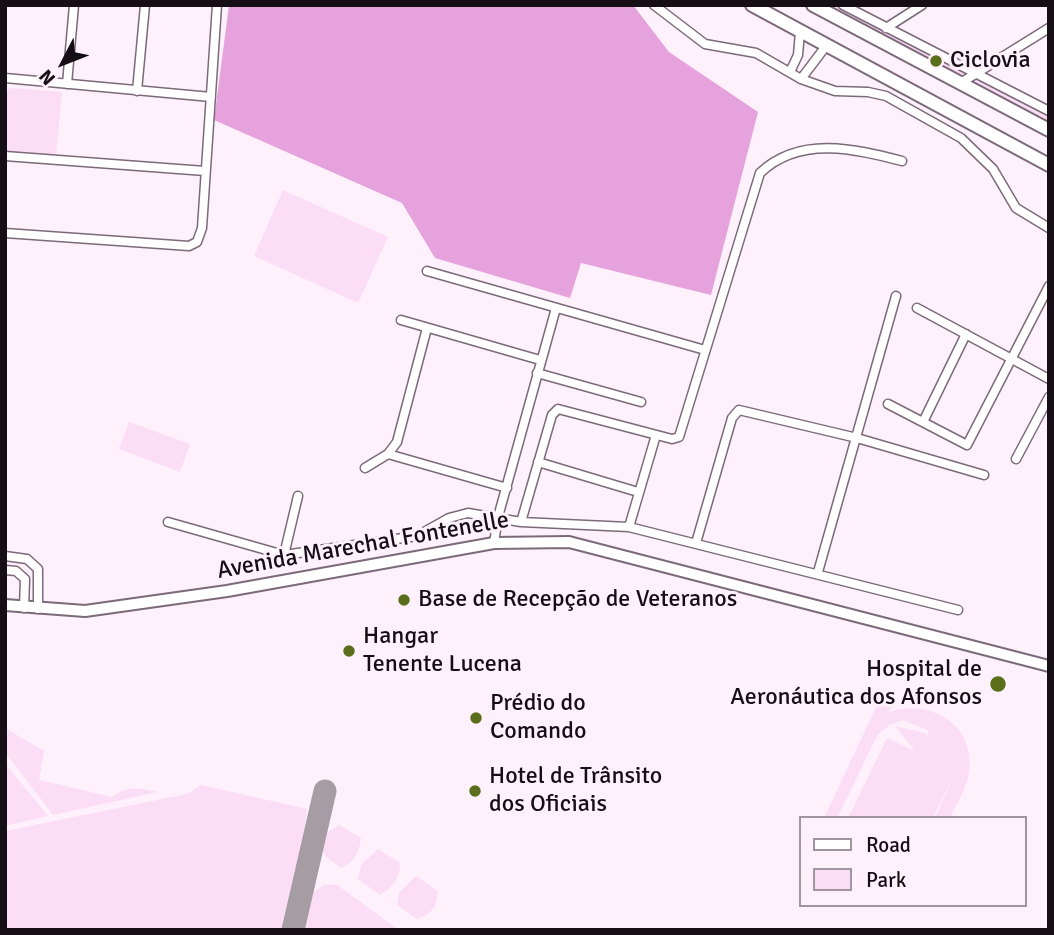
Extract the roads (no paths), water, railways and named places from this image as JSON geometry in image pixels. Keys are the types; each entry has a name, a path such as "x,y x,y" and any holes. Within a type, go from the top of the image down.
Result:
{"main road":[{"path":"752,5 1049,165"},
{"path":"813,5 1049,130"},
{"name":"Avenida Marechal Fontenelle","path":"5,605 85,611 227,591 494,543 569,542 1049,666"}],"street":[{"path":"67,85 74,5"},
{"path":"137,91 145,5"},
{"path":"5,233 188,246 200,236 217,5"},
{"path":"654,5 705,44 756,54 801,79 835,92 868,92 886,96 961,138 993,169 1016,208 1049,228"},
{"path":"843,5 1049,111"},
{"path":"886,28 922,5"},
{"path":"959,84 1049,29"},
{"path":"790,72 798,55 800,32"},
{"path":"801,79 826,46"},
{"path":"5,78 211,97"},
{"path":"521,522 552,415 558,408 672,439 681,434 760,173 788,156 836,147 850,147 902,161"},
{"path":"5,156 205,171"},
{"path":"427,271 705,350"},
{"path":"888,404 967,445 1049,286"},
{"path":"818,572 896,296"},
{"path":"494,543 498,517 556,308"},
{"path":"918,308 1049,379"},
{"path":"401,320 540,360"},
{"path":"365,468 388,454 397,442 427,328"},
{"path":"923,422 966,334"},
{"path":"537,373 641,402"},
{"path":"1016,459 1049,397"},
{"path":"696,543 732,418 738,410 857,438 984,475"},
{"path":"628,527 656,435"},
{"path":"388,454 507,488"},
{"path":"538,462 638,492"},
{"path":"284,555 298,496"},
{"path":"168,522 284,555 417,536 449,518 468,513 521,522 628,527 818,572 958,610"},
{"path":"5,556 19,556 33,563 40,576 38,609"},
{"path":"22,574 33,563"},
{"path":"5,570 22,574 25,579 24,608"}],"place":[{"name":"Ciclovia","path":"936,61"},
{"name":"Base de Recepção de Veteranos","path":"404,600"},
{"name":"Hangar Tenente Lucena","path":"349,651"},
{"name":"Hospital de Aeronáutica dos Afonsos","path":"998,684"},
{"name":"Prédio do Comando","path":"476,718"},
{"name":"Hotel de Trânsito dos Oficiais","path":"475,791"}]}
